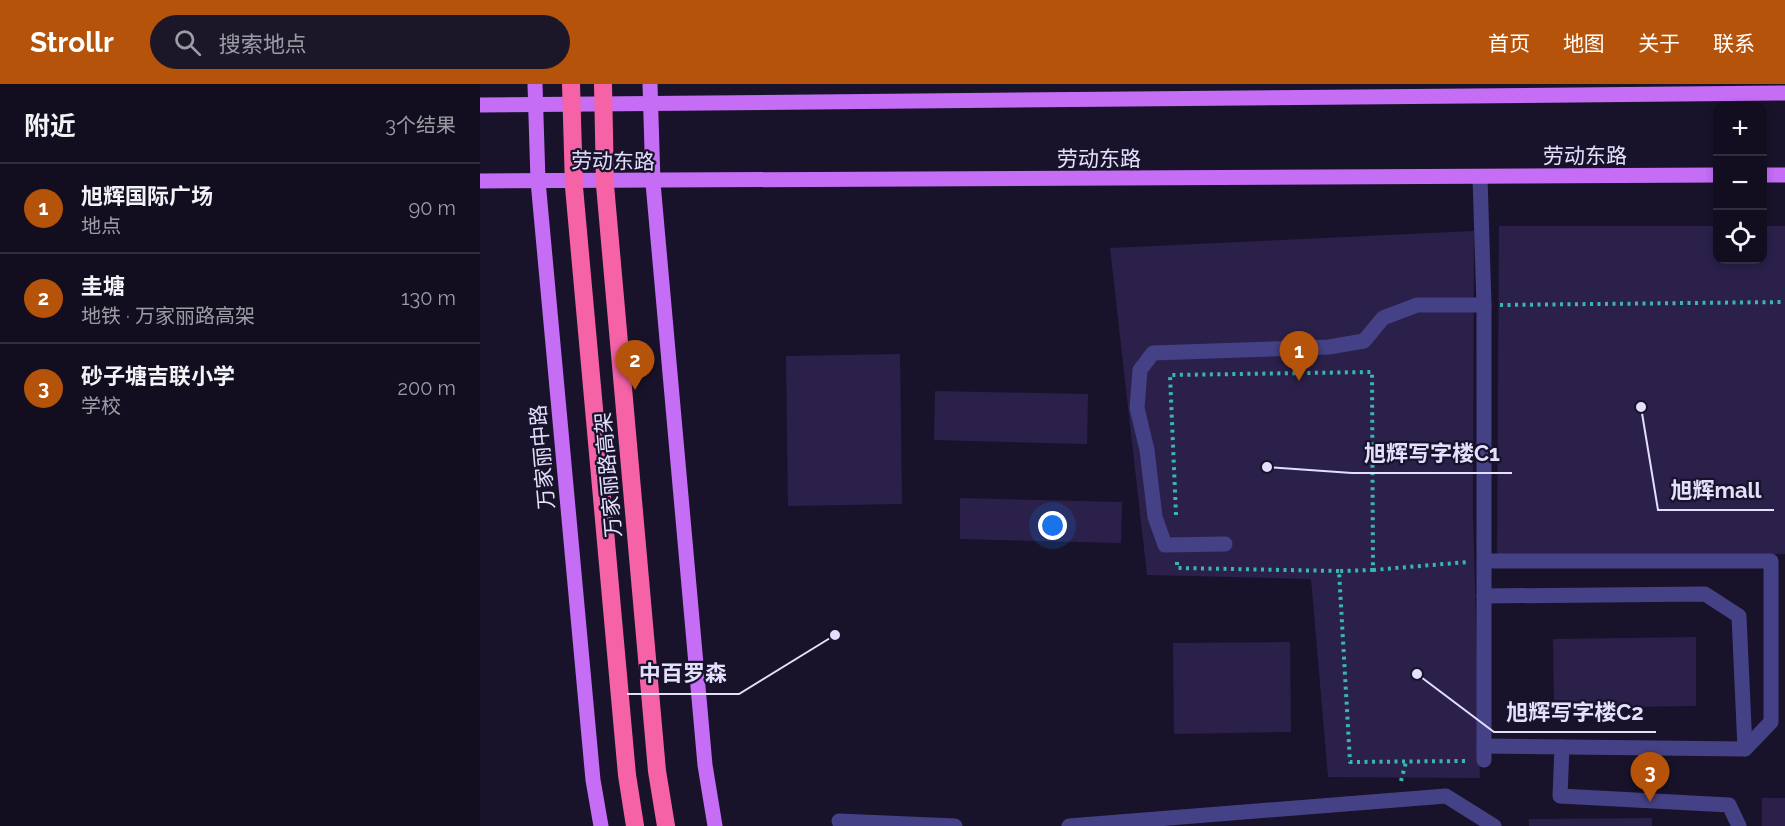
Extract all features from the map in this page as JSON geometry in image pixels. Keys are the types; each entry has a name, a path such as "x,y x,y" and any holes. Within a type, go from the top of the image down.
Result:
{"highway":[{"name":"万家丽路高架","path":"571,84 574,187 627,775 635,826"},
{"name":"万家丽路高架","path":"603,84 605,185 657,771 666,826"}],"main road":[{"name":"万家丽中路","path":"535,84 538,181 593,780 601,826"},
{"path":"650,84 653,183 705,765 715,826"},
{"path":"480,105 1662,89 1785,93"},
{"name":"劳动东路","path":"480,181 653,183 1713,175"},
{"path":"1767,175 1785,175"}],"lane":[{"path":"1480,177 1484,305 1484,561 1484,753 1562,747 1745,749 1771,722 1778,561 1484,561"},
{"path":"1225,544 1165,545 1155,517 1147,450 1137,408 1140,370 1154,353 1341,345 1364,341 1383,318 1417,305 1484,305"},
{"path":"1484,596 1705,594 1739,616 1745,749"},
{"path":"1562,747 1560,796 1729,805 1739,826"},
{"path":"1069,826 1446,795 1494,826"},
{"path":"839,821 955,826"}],"path":[{"path":"1484,305 1785,302"},
{"path":"1373,570 1372,372 1170,375 1177,568 1338,571 1373,570 1484,561"},
{"path":"1338,571 1350,762 1484,753"}],"building":[{"path":"1499,226 1713,226 1713,264 1767,264 1767,226 1785,226 1785,554 1497,556"},
{"path":"1474,231 1473,513 1480,778 1328,777 1311,579 1147,575 1110,248"},
{"path":"900,354 902,504 788,506 786,356"},
{"path":"935,391 1088,394 1087,444 934,440"},
{"path":"960,498 1122,502 1121,543 960,539"},
{"path":"1696,637 1696,706 1554,708 1553,639"},
{"path":"1290,642 1291,732 1174,734 1173,643"},
{"path":"1762,798 1785,798 1785,826 1762,826"},
{"path":"1652,818 1652,826 1529,826 1529,819"}],"place":[{"name":"旭辉国际广场","path":"1299,381"},
{"name":"圭塘","path":"635,390"},
{"name":"旭辉mall","path":"1641,407"},
{"name":"旭辉写字楼C1","path":"1267,467"},
{"name":"中百罗森","path":"835,635"},
{"name":"旭辉写字楼C2","path":"1417,674"},
{"name":"砂子塘吉联小学","path":"1650,802"}]}
